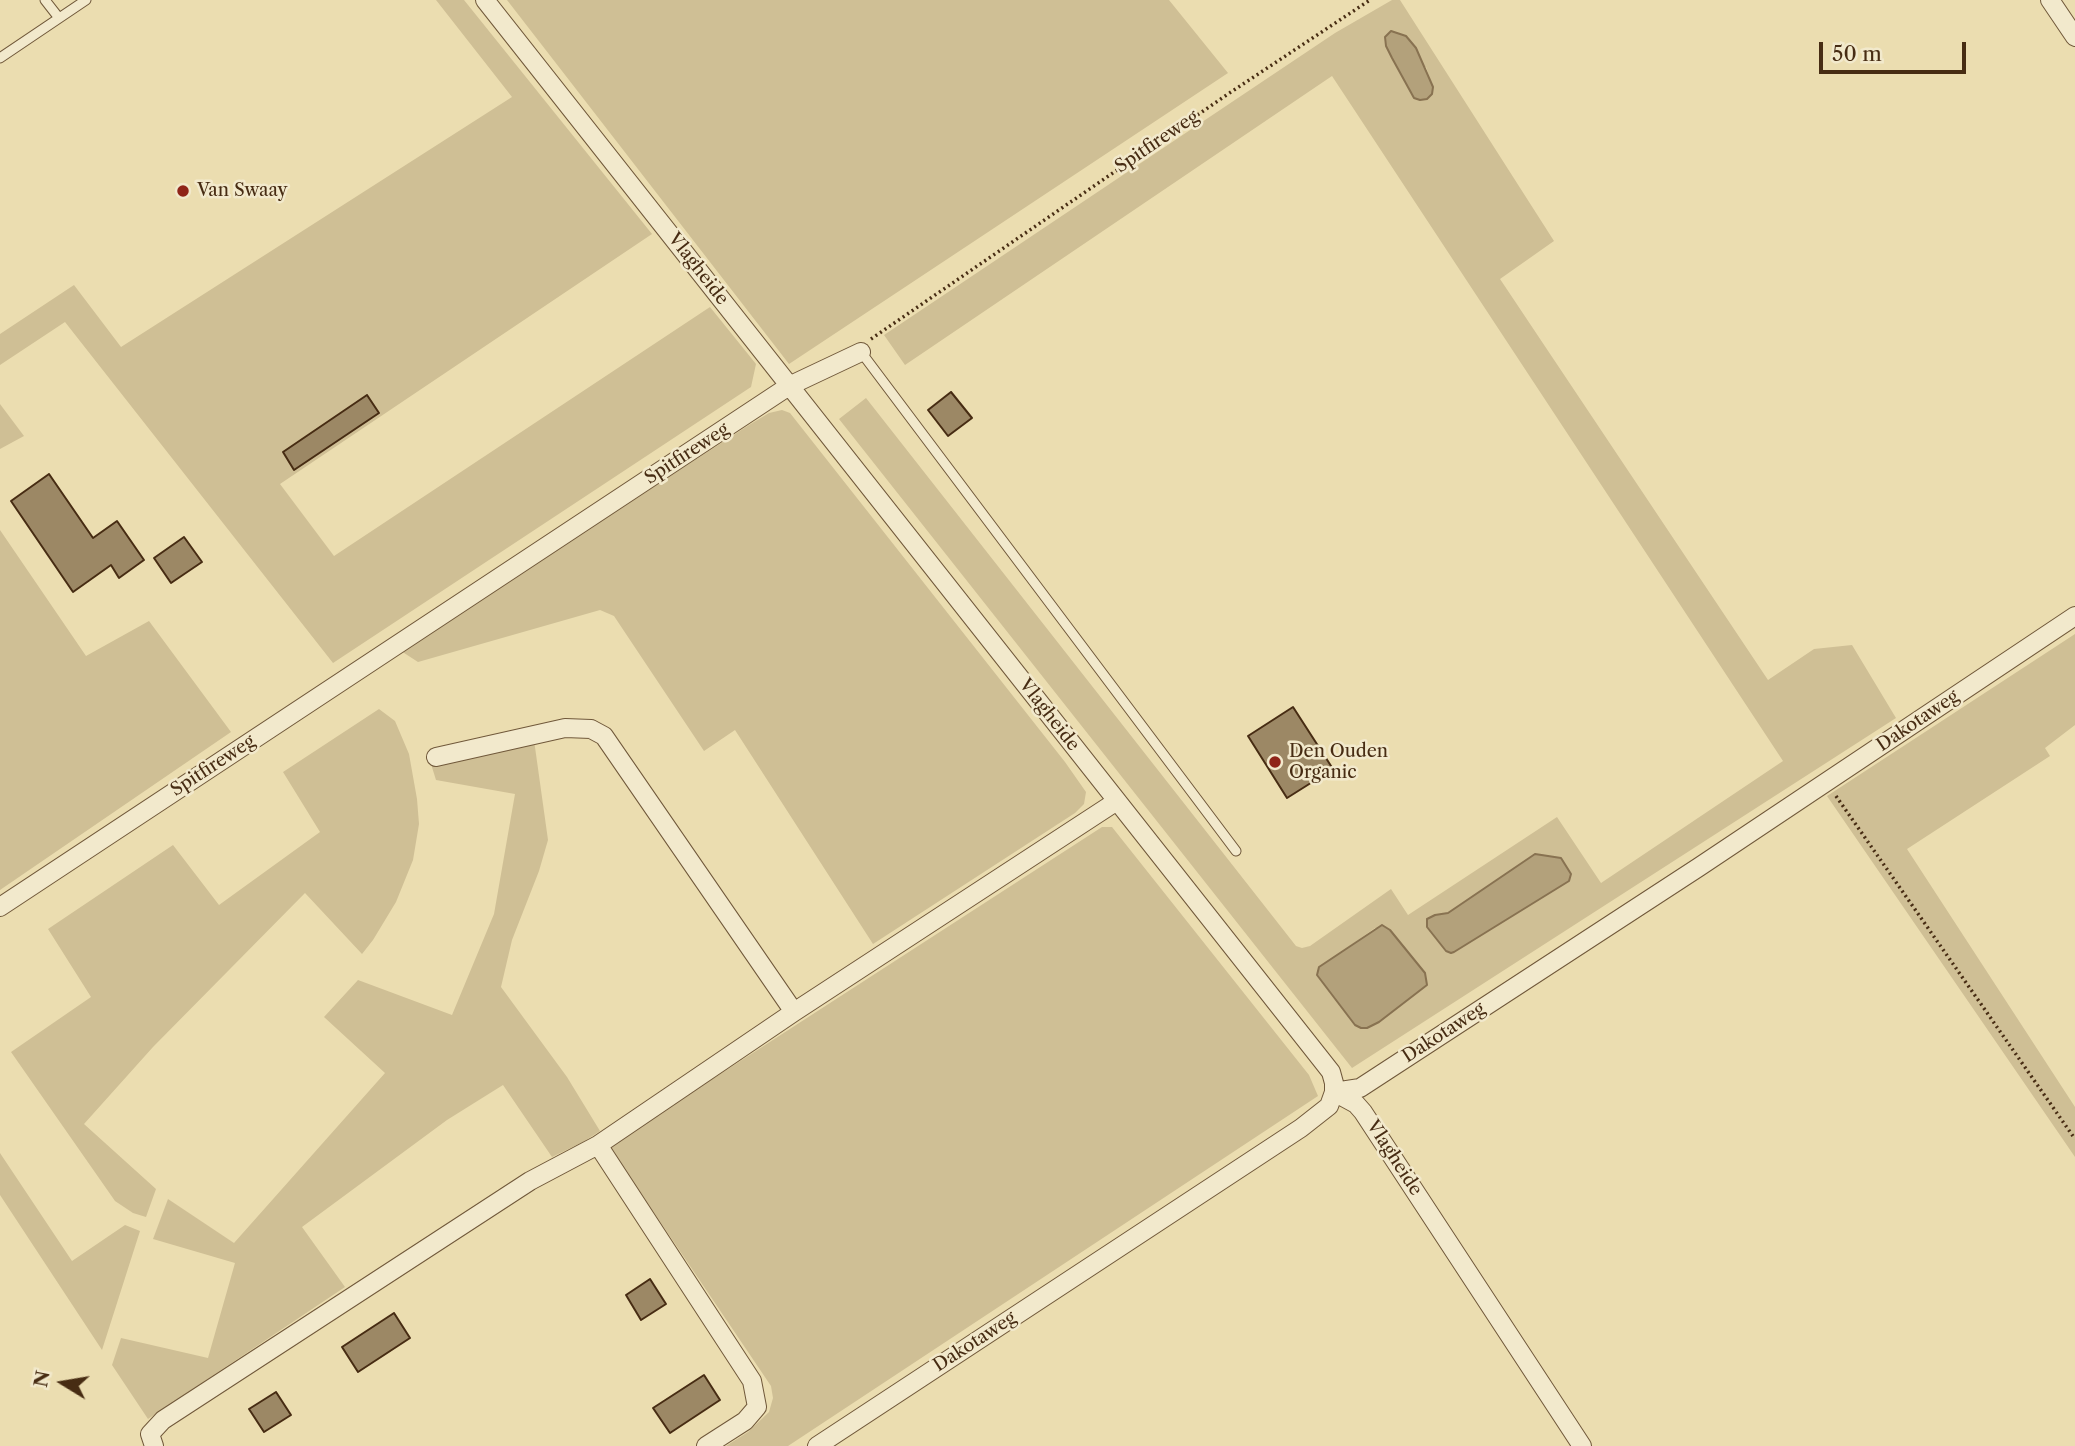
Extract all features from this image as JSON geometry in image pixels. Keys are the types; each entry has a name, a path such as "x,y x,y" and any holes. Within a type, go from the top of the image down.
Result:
{"street":[{"name":"Vlagheide","path":"485,0 1331,1072 1334,1092 1356,1104 1363,1112 1582,1446"},
{"path":"2050,0 2075,37"},
{"name":"Spitfireweg","path":"0,907 789,387 861,352"},
{"name":"Dakotaweg","path":"817,1446 1301,1128 1325,1111 1334,1092 1360,1088 2075,616"},
{"path":"436,757 565,728 592,729 604,736 794,1012"},
{"path":"154,1446 150,1434 163,1420 530,1181 598,1144 794,1012 1117,802"},
{"path":"598,1144 752,1381 757,1407 744,1421 706,1446"}],"lane":[{"path":"45,0 59,18"},
{"path":"0,58 86,0"},
{"path":"861,352 1236,851"}],"path":[{"name":"Spitfireweg","path":"861,352 873,335 1370,0"},
{"path":"1826,782 2075,1139"}],"shaded area":[{"path":"436,0 464,0 652,234 280,484 334,556 710,307 756,364 751,387 333,663 65,322 0,365 0,334 74,285 121,347 512,97"},
{"path":"507,0 1169,0 1228,73 789,364"},
{"path":"1392,0 1400,0 1554,241 1500,279 1768,680 1814,649 1852,645 1896,718 1352,1068 839,419 866,398 1296,946 1310,946 1391,889 1408,915 1557,817 1601,883 1783,761 1332,76 905,365 884,335 1335,33","holes":["1426,67 1433,87 1405,78 1399,68","1535,854 1446,951 1435,915 1448,913","1375,928 1425,973 1361,1028 1355,1025 1317,975 1320,967"]},
{"path":"1391,31 1406,36 1416,48 1433,87 1432,94 1427,99 1414,98 1392,58 1385,37"},
{"path":"0,404 24,436 0,449"},
{"path":"782,410 790,413 1086,792 1084,804 1075,813 873,944 735,730 704,751 614,616 600,610 418,662 401,651 749,425 769,413"},
{"path":"0,530 86,656 149,621 231,732 0,890"},
{"path":"2075,634 2075,725 2045,748 2050,756 1907,849 2075,1107 2075,1157 1827,796"},
{"path":"379,709 395,721 409,754 417,799 419,824 413,860 396,902 362,954 305,893 153,1047 84,1124 156,1189 146,1217 133,1213 115,1201 11,1052 91,997 48,929 173,845 219,905 320,832 283,772"},
{"path":"534,740 548,840 512,940 501,987 567,1077 600,1131 552,1157 503,1085 447,1120 302,1227 345,1287 148,1419 112,1365 121,1338 208,1358 235,1263 153,1239 168,1199 234,1243 385,1073 324,1017 358,980 452,1015 494,914 515,794 436,780 431,764"},
{"path":"1102,827 1112,827 1309,1075 1318,1096 788,1446 726,1446 748,1432 769,1412 773,1398 771,1386 609,1146"},
{"path":"1535,854 1561,858 1571,874 1569,881 1454,952 1446,951 1427,927 1427,919 1448,913"},
{"path":"1382,925 1390,930 1425,973 1427,985 1379,1022 1361,1028 1355,1025 1317,975 1319,967"},
{"path":"0,1153 72,1261 125,1225 140,1231 102,1350 0,1195"}],"building":[{"path":"951,392 972,418 948,436 928,410"},
{"path":"367,395 379,413 294,470 283,452"},
{"path":"49,474 93,538 117,521 144,560 119,578 111,565 73,592 11,501"},
{"path":"184,537 202,562 171,583 154,558"},
{"path":"1293,707 1333,769 1287,798 1248,736"},
{"path":"650,1279 666,1304 641,1320 626,1295"},
{"path":"394,1313 410,1338 358,1372 342,1347"},
{"path":"704,1375 720,1400 670,1433 653,1408"},
{"path":"276,1392 291,1415 264,1432 249,1409"}],"place":[{"name":"Van Swaay","path":"183,191"},
{"name":"Den Ouden Organic","path":"1275,762"}]}
